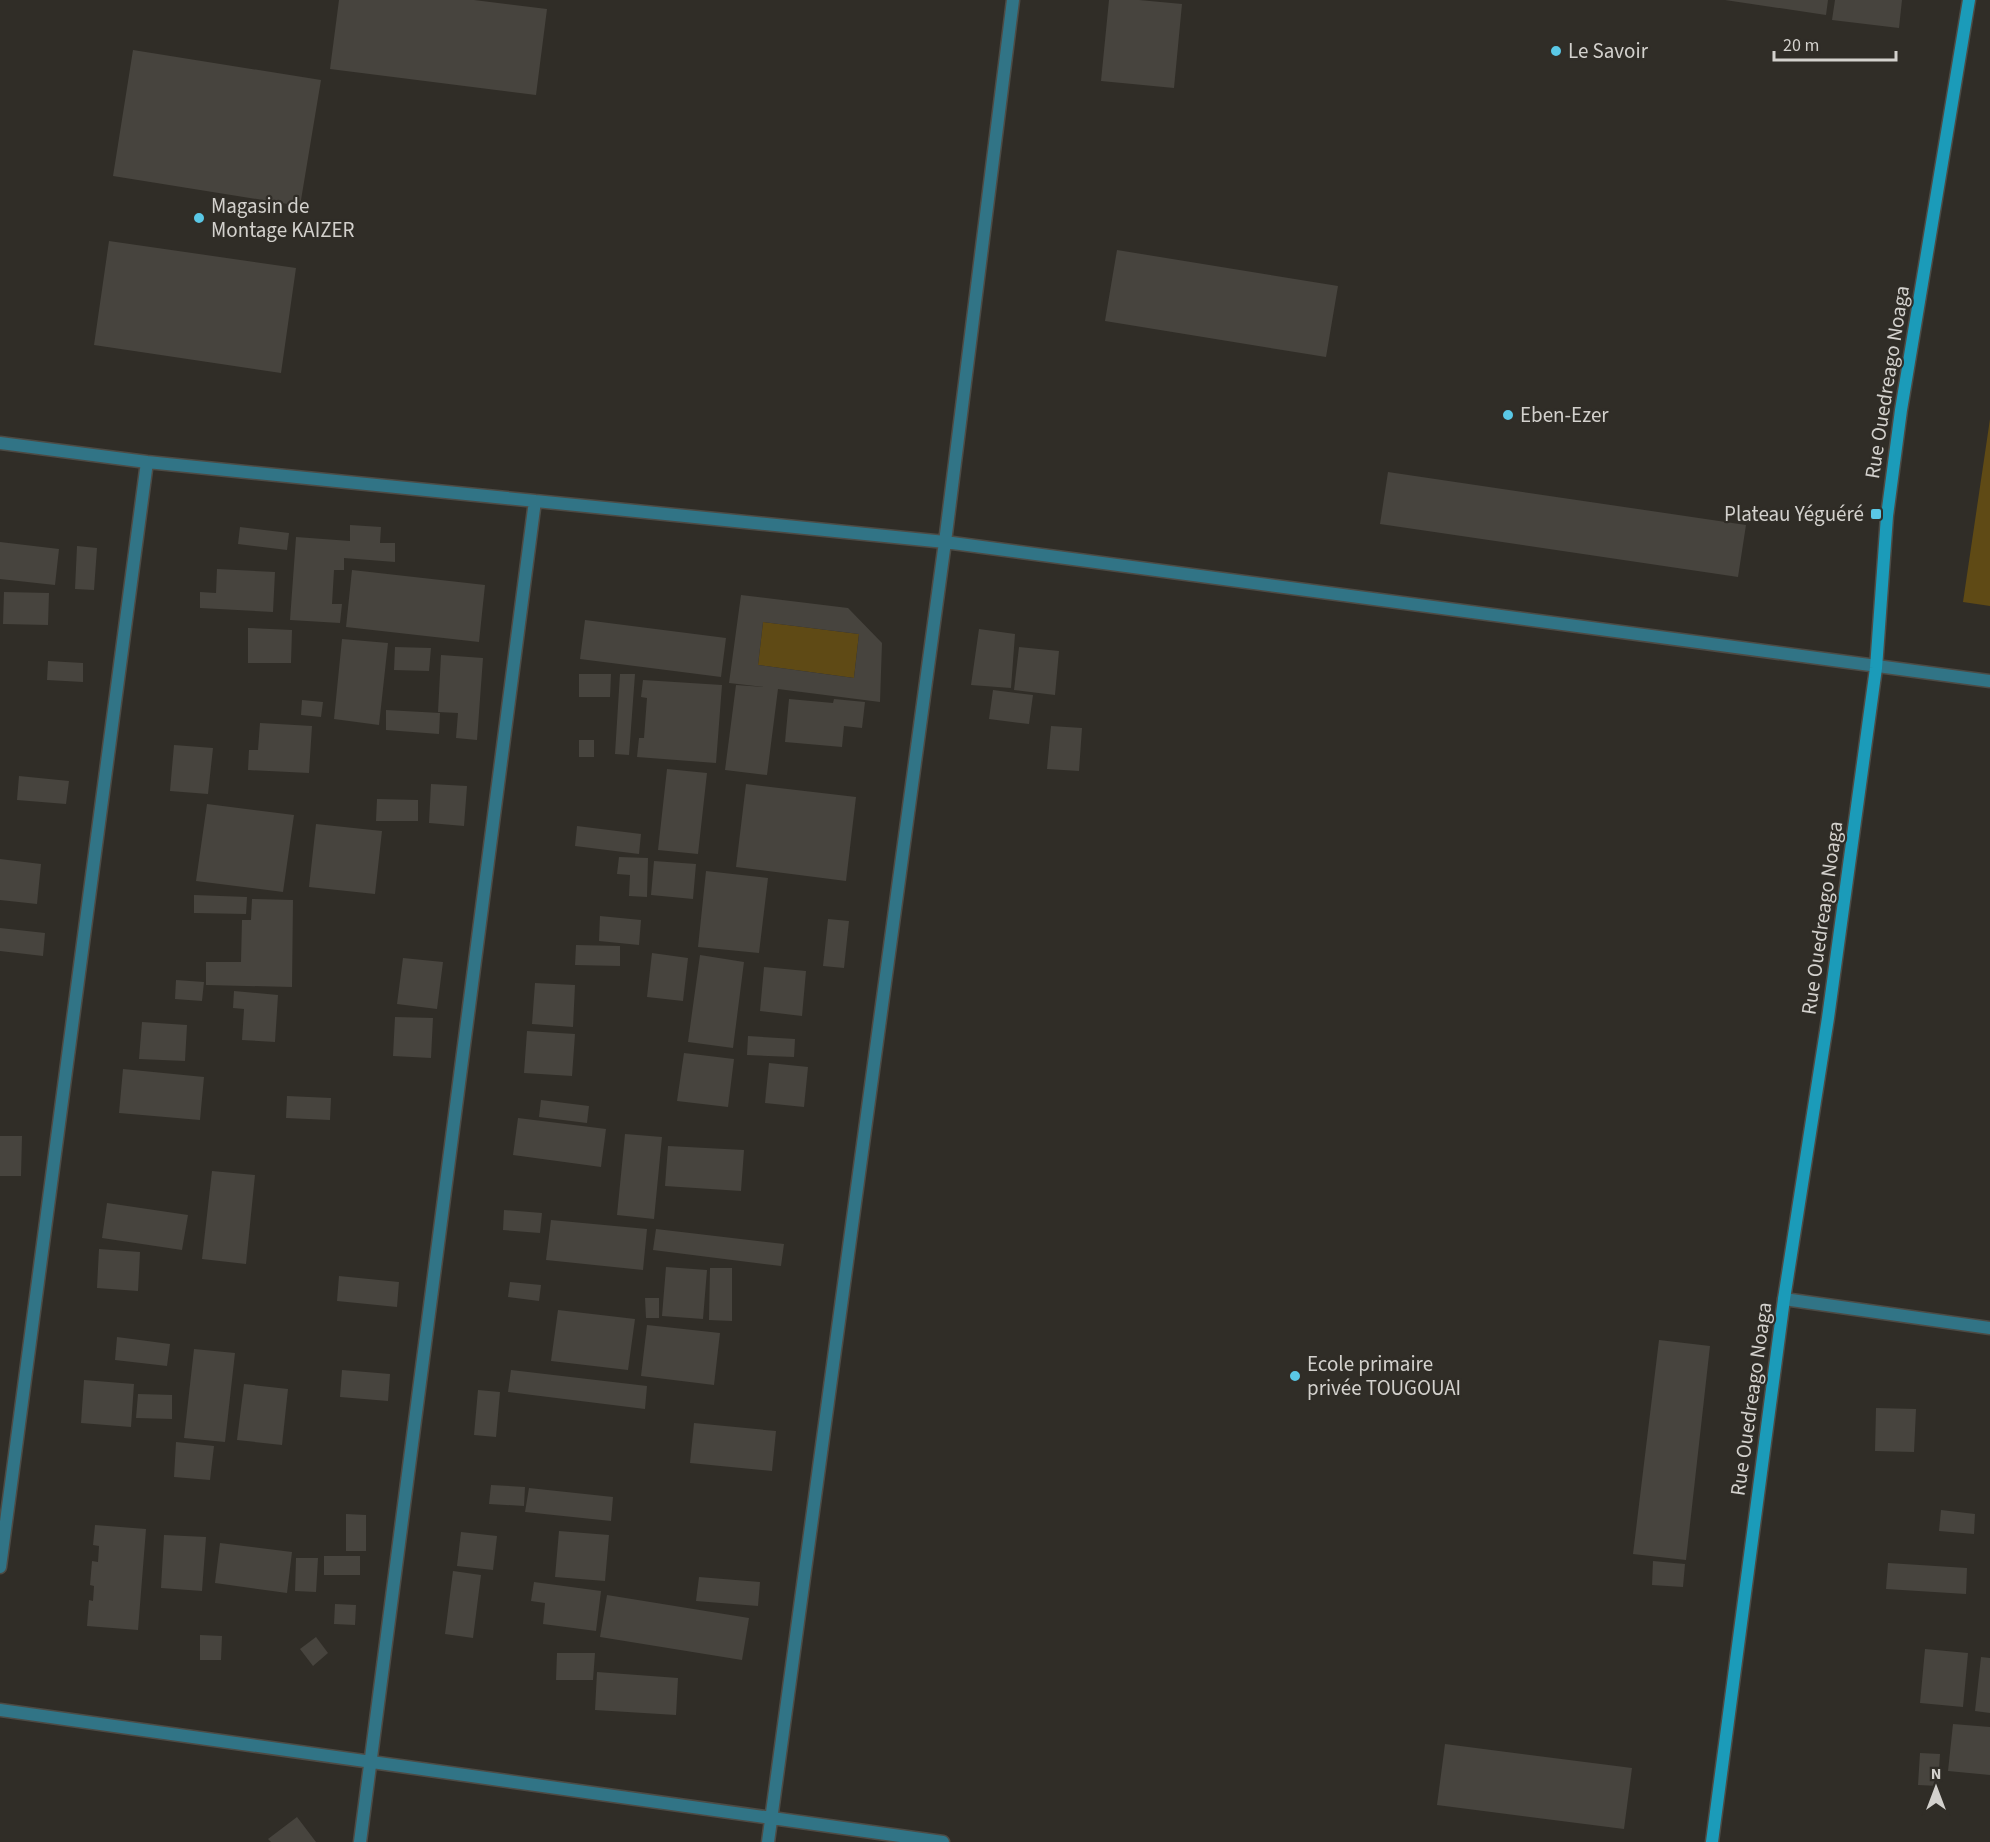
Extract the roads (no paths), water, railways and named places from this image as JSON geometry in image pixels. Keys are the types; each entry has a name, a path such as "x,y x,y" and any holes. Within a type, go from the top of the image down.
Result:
{"street":[{"path":"768,1842 945,542 1013,0"},
{"name":"Rue Ouedreago Noaga","path":"1712,1842 1784,1299 1828,1018 1876,668 1887,516 1901,410 1969,0"},
{"path":"0,443 147,462 945,542 1876,668 1990,681"},
{"path":"0,1567 147,462"},
{"path":"360,1842 535,501"},
{"path":"1784,1299 1990,1328"},
{"path":"0,1710 943,1842"}],"place":[{"name":"Le Savoir","path":"1556,51"},
{"name":"Magasin de Montage KAIZER","path":"199,218"},
{"name":"Eben-Ezer","path":"1508,415"},
{"name":"Plateau Yéguéré","path":"1876,514"},
{"name":"Ecole primaire privée TOUGOUAI","path":"1295,1376"}]}
